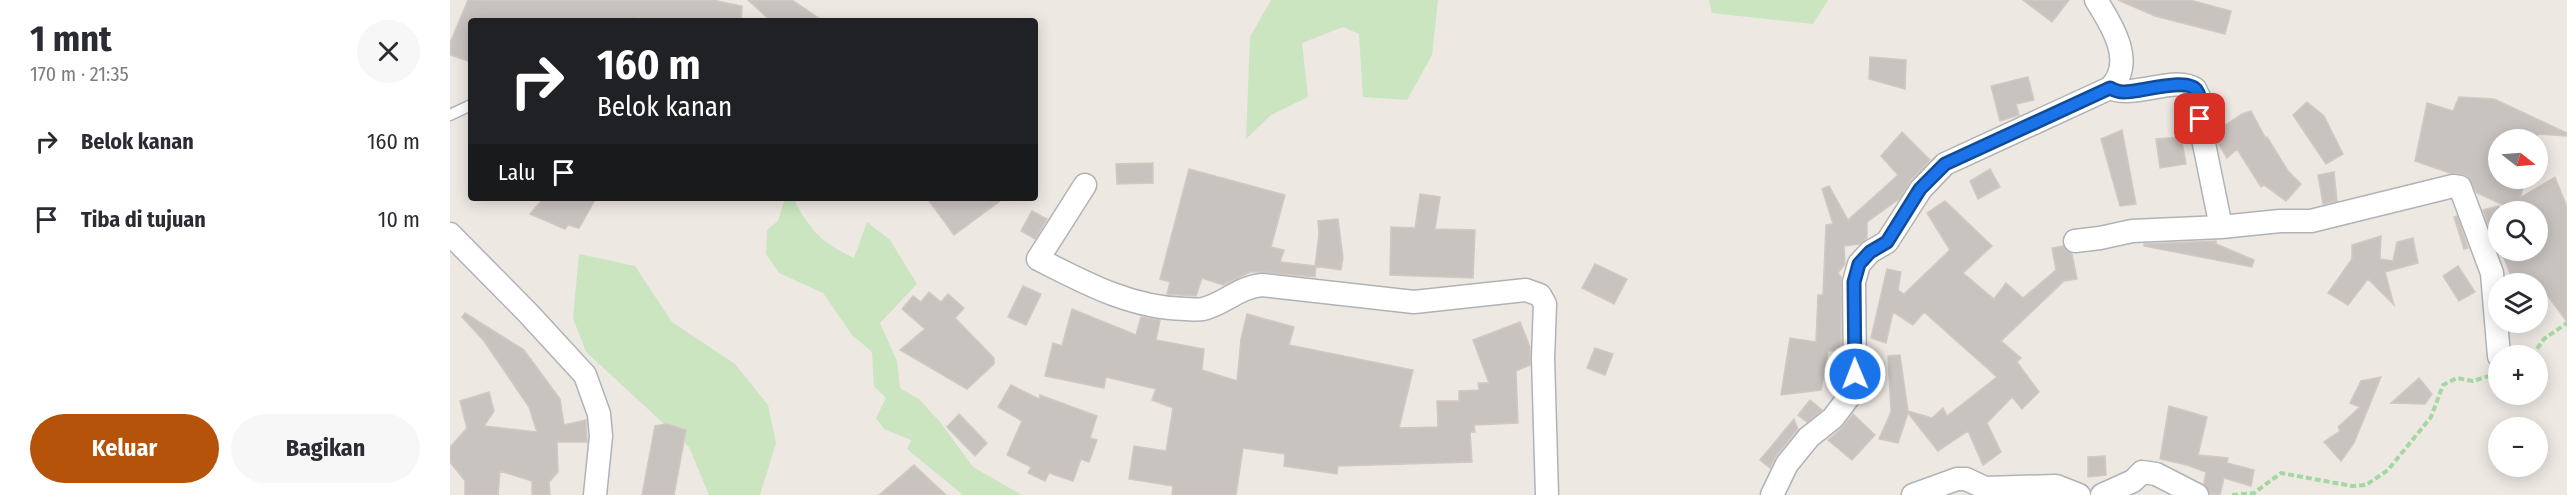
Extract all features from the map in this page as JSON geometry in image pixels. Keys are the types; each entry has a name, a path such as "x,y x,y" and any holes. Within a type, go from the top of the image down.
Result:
{"street":[{"path":"1772,495 1787,464 1809,437 1833,418 1848,398 1855,374 1854,282 1859,264 1870,252 1887,242 1920,189 1945,164 2110,88 2119,80 2122,63 2119,46 2109,20 2096,0"},
{"path":"2110,88 2124,92 2180,85 2196,89 2200,99 2201,129 2221,227"},
{"path":"1085,185 1038,260 1108,293 1137,303 1174,309 1202,309 1248,286 1262,285 1414,302 1526,290 1540,296 1545,304 1543,358 1547,495"},
{"path":"2075,241 2132,231 2221,227 2287,220 2311,221 2457,186 2462,190 2492,273 2497,345"},
{"path":"450,234 585,375 599,414 601,436 595,495"},
{"path":"2102,495 2133,481 2142,472 2156,474 2198,495"},
{"path":"1913,495 1957,479 1966,479 1985,488 2056,486 2079,495"}],"lane":[{"path":"450,116 468,107"}],"path":[{"path":"2540,345 2544,339 2567,323"},
{"path":"2232,495 2254,493 2282,473 2352,486 2366,485 2388,470 2431,417 2447,382 2457,378 2473,381 2488,371"}],"green space":[{"path":"1271,0 1438,0 1432,55 1407,100 1363,97 1359,34 1343,27 1302,43 1308,97 1271,115 1246,139 1250,37"},
{"path":"1709,0 1828,0 1813,24 1712,13"},
{"path":"784,201 795,201 817,234 832,246 854,258 867,222 890,240 917,284 880,323 897,361 900,388 919,399 940,422 973,467 1022,495 963,495 907,449 911,440 884,429 876,418 886,398 874,386 872,352 852,335 823,293 779,273 766,254 767,230 778,221"},
{"path":"579,254 635,266 672,322 735,364 768,405 776,443 760,495 709,495 689,447 586,352 573,318"}],"building":[{"path":"468,0 712,0 742,6 741,18 468,18 468,61 450,55 450,43"},
{"path":"748,0 792,0 819,18 768,18"},
{"path":"2023,0 2069,0 2052,22"},
{"path":"2118,0 2190,0 2231,11 2225,34 2155,16"},
{"path":"1870,57 1906,60 1905,89 1869,79"},
{"path":"2028,77 2034,100 2016,104 2019,115 2000,121 1991,86"},
{"path":"2459,97 2494,99 2567,133 2567,136 2548,135 2548,129 2488,129 2488,189 2523,189 2520,198 2535,189 2548,189 2548,181 2555,177 2567,207 2567,322 2548,296 2548,273 2510,273 2505,261 2548,261 2548,201 2495,201 2477,193 2468,176 2450,173 2415,161 2427,103 2453,111"},
{"path":"2307,102 2324,116 2343,154 2326,164 2293,115"},
{"path":"2251,111 2266,139 2267,137 2288,171 2301,184 2286,201 2264,185 2261,187 2237,149 2227,158 2218,143 2215,132 2242,114"},
{"path":"2122,130 2136,204 2120,206 2101,139"},
{"path":"1902,132 1930,160 1911,180 1899,199 1867,222 1867,238 1859,244 1844,246 1845,264 1838,273 1841,277 1841,350 1828,351 1821,390 1781,395 1790,338 1816,342 1818,295 1823,295 1826,225 1833,224 1822,189 1829,186 1848,220 1898,175 1881,156"},
{"path":"2181,137 2186,164 2160,168 2156,139"},
{"path":"1153,163 1153,183 1117,184 1116,164"},
{"path":"1189,169 1285,195 1271,247 1284,250 1280,262 1316,266 1315,277 1250,272 1223,285 1202,278 1196,296 1167,294 1170,282 1160,279"},
{"path":"1990,169 2000,187 1978,199 1970,181"},
{"path":"2334,172 2337,201 2323,204 2318,175"},
{"path":"1420,194 1440,197 1435,229 1475,230 1473,278 1390,275 1391,227 1415,228"},
{"path":"541,201 594,201 579,228 568,225 565,229 530,214"},
{"path":"929,201 1000,201 954,235"},
{"path":"1945,201 1992,246 1963,273 1994,299 2006,283 2023,298 2056,270 2052,248 2063,246 2072,254 2077,279 2064,281 2001,341 2021,358 2017,362 2039,392 2022,409 2012,397 1987,423 2001,452 1983,465 1968,431 1938,451 1908,413 1898,443 1879,439 1891,412 1888,356 1900,355 1908,411 1932,418 1943,408 1947,416 1997,377 1924,312 1913,325 1893,312 1886,343 1871,338 1887,269 1901,272 1898,290 1904,294 1950,250 1927,213"},
{"path":"2488,209 2488,224 2483,210"},
{"path":"1032,211 1047,219 1035,239 1021,231"},
{"path":"2457,216 2468,248 2464,249 2454,217"},
{"path":"1338,219 1343,258 1341,270 1315,266 1319,234 1318,221"},
{"path":"2381,236 2380,259 2393,261 2397,242 2413,238 2418,263 2385,272 2394,305 2368,279 2348,305 2328,293 2352,259 2352,245"},
{"path":"2216,241 2216,244 2254,260 2252,267 2144,246 2144,244"},
{"path":"1595,264 1627,279 1614,304 1582,288"},
{"path":"2458,266 2475,292 2459,301 2443,276"},
{"path":"1023,286 1041,294 1026,325 1008,317"},
{"path":"929,292 941,302 948,294 964,308 955,318 994,358 994,364 967,389 900,350 925,329 902,309 913,296 921,302"},
{"path":"1072,309 1136,335 1141,317 1160,320 1156,340 1204,349 1202,370 1237,381 1241,339 1247,314 1294,327 1289,345 1413,370 1399,428 1438,427 1437,401 1459,401 1459,391 1479,390 1478,383 1489,383 1473,340 1520,322 1530,347 1530,365 1516,371 1518,423 1474,425 1475,432 1470,432 1472,462 1338,466 1337,474 1284,466 1285,454 1243,448 1236,495 1172,495 1173,486 1129,479 1134,446 1166,451 1173,408 1152,400 1156,389 1106,377 1104,388 1045,376 1053,343 1062,346"},
{"path":"465,313 524,350 560,399 564,425 586,420 587,442 557,442 558,472 549,482 550,495 532,495 532,481 500,471 498,495 465,495 465,481 450,462 450,447 467,428 460,401 489,392 494,411 484,426 537,432 529,407 484,341 462,317"},
{"path":"1595,348 1613,354 1605,375 1587,368"},
{"path":"2381,377 2354,443 2341,461 2324,442 2340,431 2338,427 2360,407 2350,403 2361,381"},
{"path":"2419,378 2432,394 2425,404 2391,403"},
{"path":"1011,385 1039,399 1040,395 1097,416 1090,438 1097,440 1089,462 1081,459 1073,481 1049,473 1045,481 1028,473 1031,467 1007,455 1022,421 998,407"},
{"path":"1810,400 1822,410 1807,422 1798,415"},
{"path":"2169,406 2207,417 2198,455 2228,458 2227,463 2254,470 2251,486 2224,478 2220,495 2210,494 2204,483 2206,472 2160,459"},
{"path":"959,414 987,443 975,456 947,427"},
{"path":"1853,414 1875,435 1852,460 1828,440"},
{"path":"1794,419 1798,429 1776,456 1770,468 1760,460"},
{"path":"667,424 686,430 674,495 642,495 655,426"},
{"path":"2105,456 2106,475 2088,477 2088,457"},
{"path":"914,465 946,495 879,495"}],"route":[{"path":"1855,374 1854,282 1859,264 1870,252 1887,242 1908,212 1920,189 1945,164 2110,88 2127,92 2180,85 2192,86 2198,92 2200,99 2200,119"}]}
